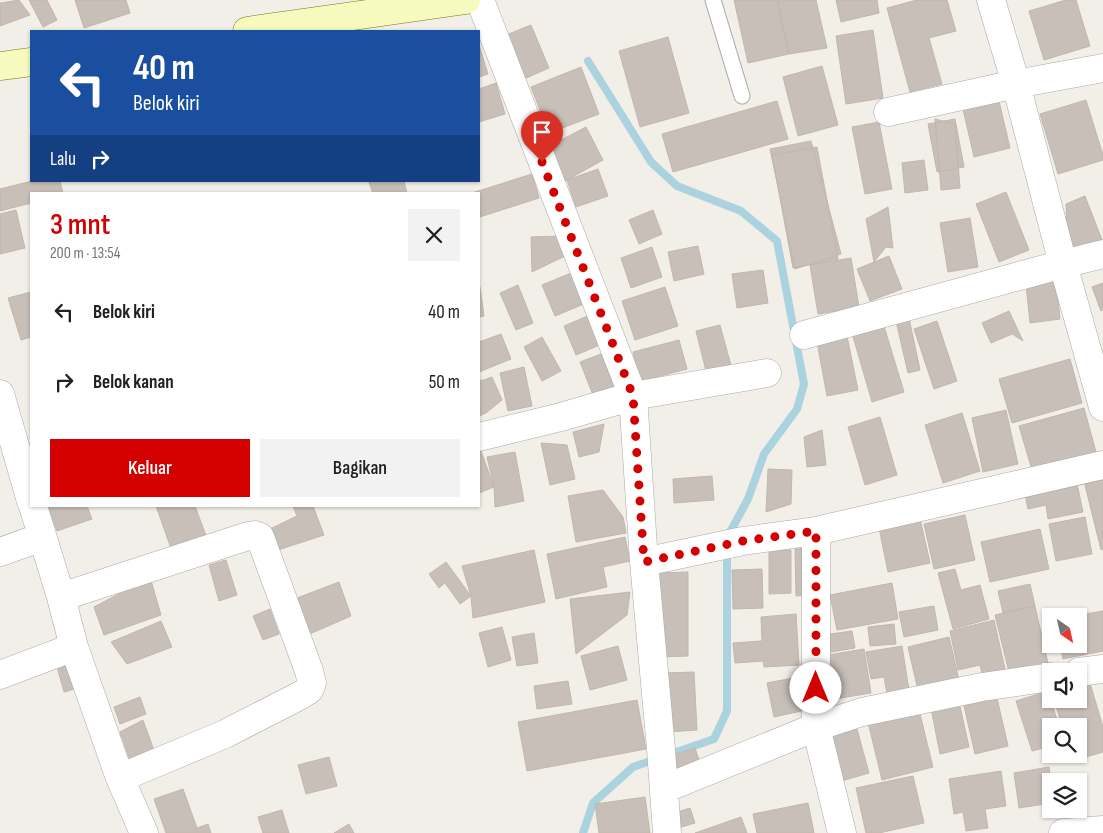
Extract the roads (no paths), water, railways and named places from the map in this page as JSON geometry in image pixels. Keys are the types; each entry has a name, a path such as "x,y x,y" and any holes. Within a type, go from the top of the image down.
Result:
{"main road":[{"path":"254,30 466,0"},
{"path":"0,66 30,62"}],"street":[{"path":"480,0 633,396 644,562 667,833"},
{"path":"991,0 1016,84 1103,408"},
{"path":"888,112 1016,84 1103,68"},
{"path":"804,336 1103,254"},
{"path":"480,437 561,417 633,396 766,373"},
{"path":"0,394 30,498"},
{"path":"644,562 743,541 816,531 1103,465"},
{"path":"33,507 61,596 74,647 120,778 144,833"},
{"path":"816,531 816,727 842,833"},
{"path":"61,596 256,535 260,537 309,670 312,683 309,690 301,695 225,734 120,778"},
{"path":"0,552 42,537"},
{"path":"0,675 74,647"},
{"path":"1087,671 1103,669"},
{"path":"664,786 816,727 862,712 982,688 1042,678"},
{"path":"1063,833 1103,830"}],"lane":[{"path":"713,0 742,96"}],"waterway":[{"path":"588,61 651,162 677,186 741,211 777,241 804,384 797,409 764,454 748,499 728,539"},
{"path":"583,833 593,803 633,767 714,739 727,711 727,550"}]}
